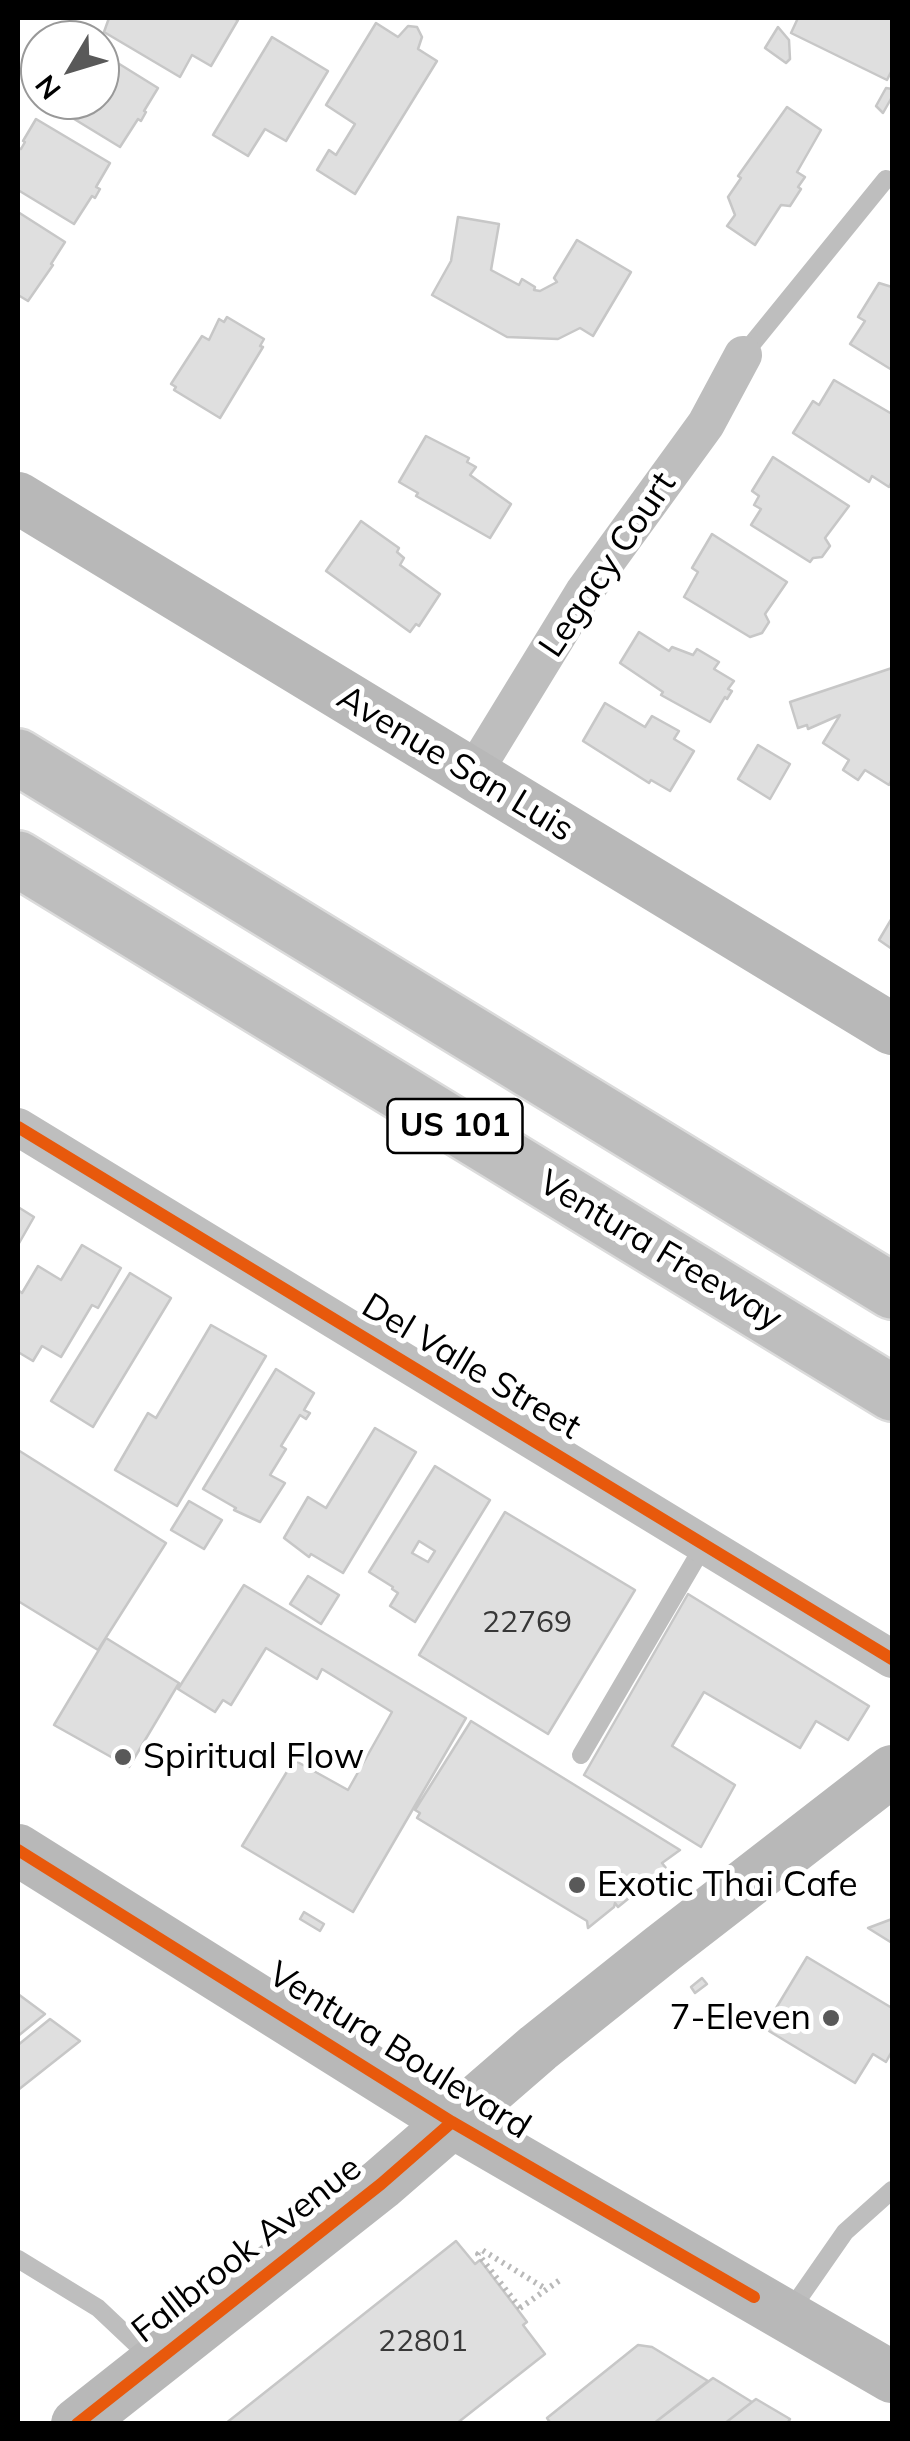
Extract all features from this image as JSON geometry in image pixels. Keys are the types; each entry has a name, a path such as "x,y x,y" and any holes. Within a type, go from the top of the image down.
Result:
{"highway":[{"name":"US 101","path":"18,758 892,1290"},
{"name":"Ventura Freeway","path":"18,859 892,1393"}],"street":[{"name":"Legacy Court","path":"472,775 584,592 706,424 743,355"},
{"name":"Avenue San Luis","path":"18,498 892,1029"},
{"name":"Del Valle Street","path":"18,1127 892,1659"},
{"name":"Fallbrook Avenue","path":"77,2424 381,2184 650,1958 892,1772"},
{"name":"Ventura Boulevard","path":"18,1850 452,2122 892,2377"}],"lane":[{"path":"743,355 886,180"},
{"path":"581,1755 704,1544"},
{"path":"788,2316 844,2232 892,2190"},
{"path":"18,2259 98,2308 155,2361"}],"path":[{"path":"546,2290 482,2250 478,2254 519,2309 546,2290 560,2280"}],"building":[{"path":"233,18 238,20 211,66 192,55 180,77 120,41 120,20 108,20"},
{"path":"798,18 892,18 892,70 887,80 791,33"},
{"path":"376,23 398,37 408,26 417,27 422,37 418,49 437,61 355,194 317,170 329,150 336,155 355,124 326,105"},
{"path":"778,27 789,40 790,59 786,63 765,48"},
{"path":"272,37 328,71 286,141 265,129 248,156 213,135"},
{"path":"120,64 158,88 141,121 138,119 120,147 76,120 120,120"},
{"path":"886,88 892,89 892,97 883,113 876,106"},
{"path":"787,107 821,130 797,172 805,177 798,187 801,189 790,206 781,205 755,245 727,226 735,215 728,197 741,178 738,176"},
{"path":"38,120 110,163 96,187 100,189 95,198 92,196 74,224 18,190 18,148 21,149"},
{"path":"18,212 65,242 28,301 18,295"},
{"path":"458,217 499,224 491,270 519,285 522,279 534,290 557,282 554,278 577,240 631,272 593,336 580,328 558,339 507,337 432,295 451,261"},
{"path":"879,283 892,287 892,370 850,344 865,321 858,317"},
{"path":"227,317 264,339 260,346 263,347 220,418 174,390 176,387 171,384 202,336 209,340 219,319 224,322"},
{"path":"834,380 892,414 889,487 872,476 869,482 793,433 813,401 819,405"},
{"path":"426,436 469,458 467,462 476,467 470,475 511,504 490,538 416,496 418,493 399,482"},
{"path":"773,457 849,506 825,538 830,546 822,557 810,562 751,525 761,509 754,505 759,496 752,491"},
{"path":"361,521 399,548 397,552 404,558 400,565 440,594 419,626 416,624 410,632 326,571"},
{"path":"712,534 787,582 765,614 769,622 762,633 750,637 684,597 698,572 692,568"},
{"path":"639,632 669,651 672,647 693,655 697,649 719,662 714,669 734,681 728,689 732,691 710,722 661,695 663,692 620,663"},
{"path":"892,668 892,779 889,785 865,770 858,780 843,770 849,760 823,743 840,715 808,729 807,725 798,728 790,702"},
{"path":"605,703 645,727 652,716 679,731 674,739 694,751 670,791 651,780 649,783 583,741"},
{"path":"758,745 790,764 770,799 738,779"},
{"path":"892,918 892,949 879,940"},
{"path":"18,1207 34,1217 18,1245"},
{"path":"82,1245 121,1268 98,1308 92,1305 61,1357 42,1346 33,1361 18,1352 18,1290 22,1293 38,1266 61,1280"},
{"path":"130,1273 171,1298 93,1427 51,1401"},
{"path":"211,1325 266,1356 177,1506 115,1470 148,1413 156,1418"},
{"path":"276,1369 314,1393 304,1410 310,1413 306,1419 300,1415 281,1446 286,1449 270,1475 285,1483 260,1522 203,1489"},
{"path":"375,1428 416,1452 343,1573 311,1554 309,1557 284,1538 308,1497 326,1508"},
{"path":"18,1450 166,1543 98,1650 18,1601"},
{"path":"435,1466 490,1500 415,1622 390,1606 398,1593 369,1572","holes":["419,1541 435,1551 428,1562 412,1553"]},
{"path":"189,1501 222,1520 204,1549 171,1530"},
{"path":"505,1512 635,1590 548,1734 419,1655"},
{"path":"308,1576 339,1595 321,1624 290,1604"},
{"path":"244,1585 466,1718 353,1912 242,1846 294,1760 348,1790 392,1712 322,1669 317,1679 266,1648 231,1705 223,1700 215,1712 178,1689"},
{"path":"688,1594 869,1706 848,1740 816,1721 800,1748 704,1692 672,1746 735,1785 701,1847 584,1775"},
{"path":"106,1638 179,1683 129,1767 54,1725"},
{"path":"471,1721 680,1850 662,1863 666,1868 618,1907 615,1903 588,1928 587,1921 417,1818 420,1813 415,1810"},
{"path":"304,1912 324,1924 320,1931 300,1919"},
{"path":"892,1919 892,1943 868,1928"},
{"name":"7-Eleven","path":"807,1957 892,2008 892,2051 886,2062 873,2054 855,2083 764,2028"},
{"path":"702,1978 707,1984 695,1993 691,1987"},
{"path":"18,1994 45,2014 18,2036"},
{"path":"50,2019 80,2041 18,2090 18,2045"},
{"path":"456,2241 475,2264 480,2260 527,2322 523,2325 545,2354 456,2424 225,2424"},
{"path":"638,2345 652,2347 708,2381 653,2424 551,2424 547,2418"},
{"path":"713,2378 752,2402 724,2424 653,2424"},
{"path":"756,2399 790,2419 787,2424 724,2424"}],"cycle path":[{"path":"18,1127 892,1659"},
{"path":"18,1850 452,2122 754,2297"},
{"path":"77,2424 381,2184 452,2122"}],"place":[{"name":"Spiritual Flow","path":"123,1757"},
{"name":"Exotic Thai Cafe","path":"577,1885"},
{"name":"7-Eleven","path":"831,2018"}]}
